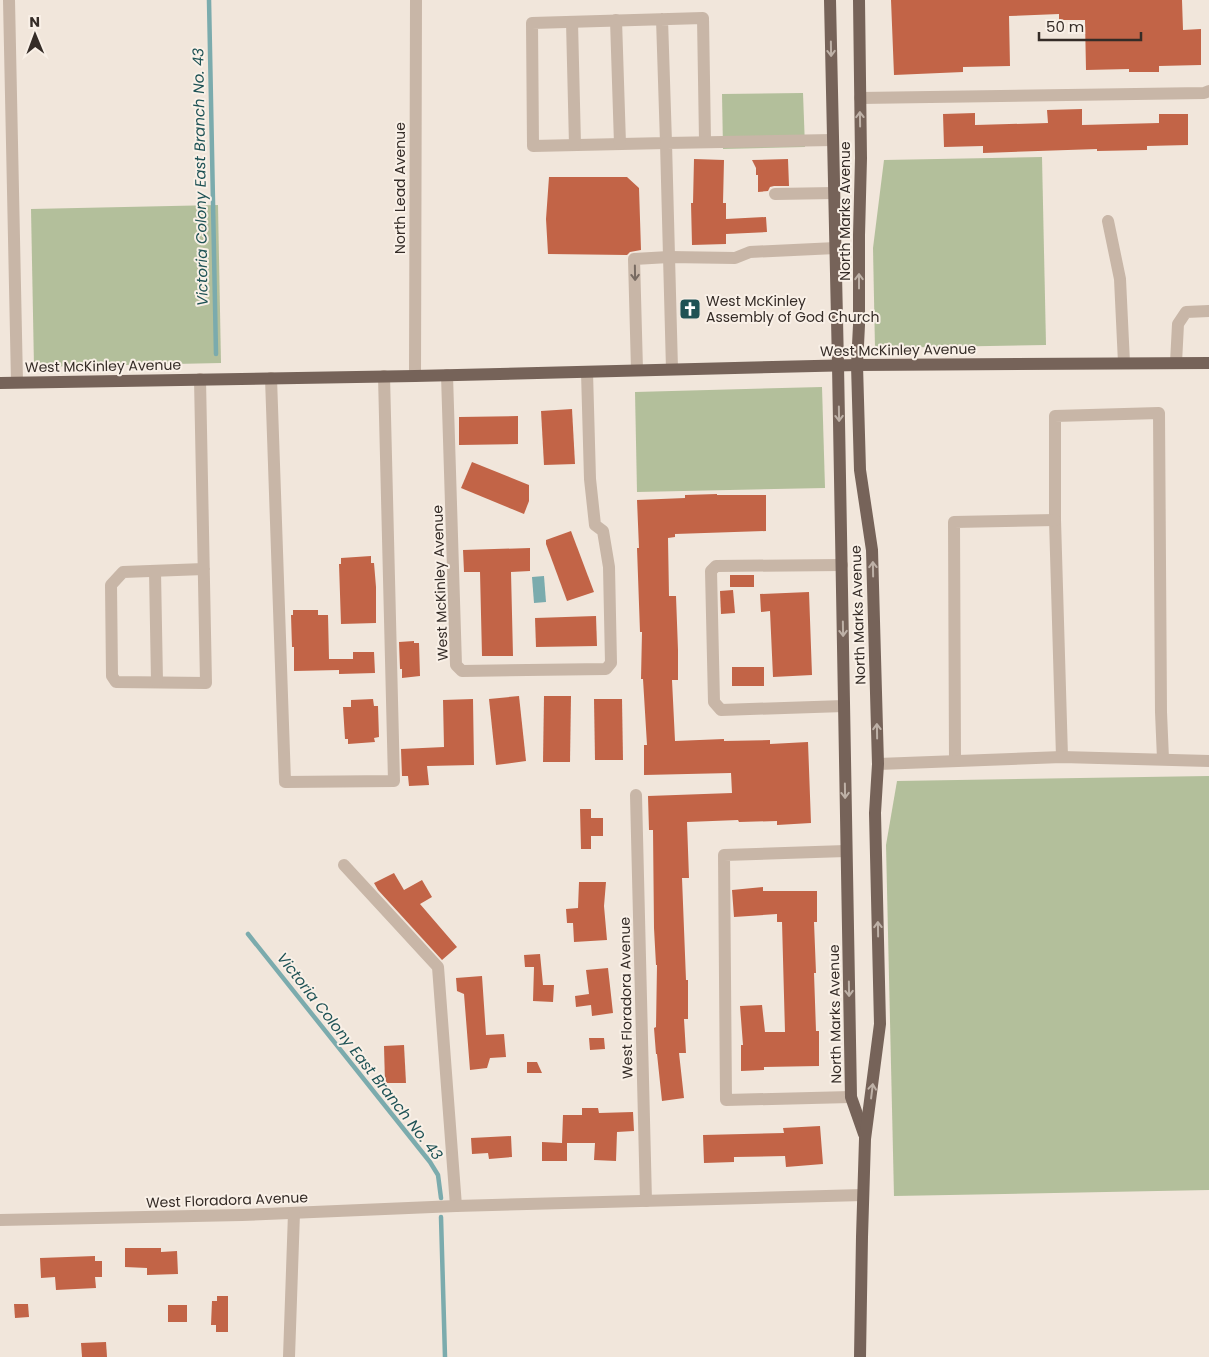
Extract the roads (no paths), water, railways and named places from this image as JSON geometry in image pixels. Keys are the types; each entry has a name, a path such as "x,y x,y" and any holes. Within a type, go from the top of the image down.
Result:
{"main road":[{"name":"North Marks Avenue","path":"830,0 851,1097 865,1139"},
{"name":"North Marks Avenue","path":"859,0 859,325 857,365 860,478 872,550 878,764 875,813 880,1024 865,1139 860,1357"},
{"name":"West McKinley Avenue","path":"0,383 414,376 838,365 1209,363"}],"street":[{"path":"9,0 17,382"},
{"name":"North Lead Avenue","path":"414,376 416,0"},
{"path":"705,141 703,18 532,22 533,146 705,141 833,140"},
{"path":"662,19 672,369"},
{"path":"616,20 620,144"},
{"path":"572,22 575,145"},
{"path":"860,98 1204,93 1209,91"},
{"path":"775,194 834,193"},
{"path":"1108,221 1120,278 1124,363"},
{"path":"637,370 634,259 669,257 736,258 750,252 836,248"},
{"path":"1176,363 1178,324 1186,312 1209,311"},
{"name":"West McKinley Avenue","path":"447,375 456,666 462,671 606,669 611,663 609,567 603,531 596,525 591,488 587,372"},
{"path":"271,378 285,782 394,781 384,376"},
{"path":"200,379 204,569 206,683 116,682 112,676 111,584 123,572 204,569"},
{"path":"1062,757 1055,520 1055,416 1159,413 1163,759"},
{"path":"955,761 954,522 1055,520"},
{"name":"North Marks Avenue","path":"842,565 716,566 711,571 714,702 721,710 844,706"},
{"path":"155,571 158,682"},
{"path":"878,764 1062,757 1209,761"},
{"name":"West Floradora Avenue","path":"636,795 646,1201"},
{"path":"846,852 724,854 726,1100 851,1097"},
{"path":"344,865 438,967 456,1206"},
{"name":"West Floradora Avenue","path":"0,1220 294,1213 456,1206 863,1194"},
{"path":"289,1357 294,1213"}],"water":[{"path":"544,576 546,602 534,603 532,577"}],"waterway":[{"name":"Victoria Colony East Branch No. 43","path":"209,0 216,354"},
{"name":"Victoria Colony East Branch No. 43","path":"248,934 430,1162 438,1175 441,1198"},
{"name":"Victoria Colony East Branch No. 43","path":"441,1217 445,1357"}],"place":[{"name":"West McKinley Assembly of God Church","path":"690,309"}]}
